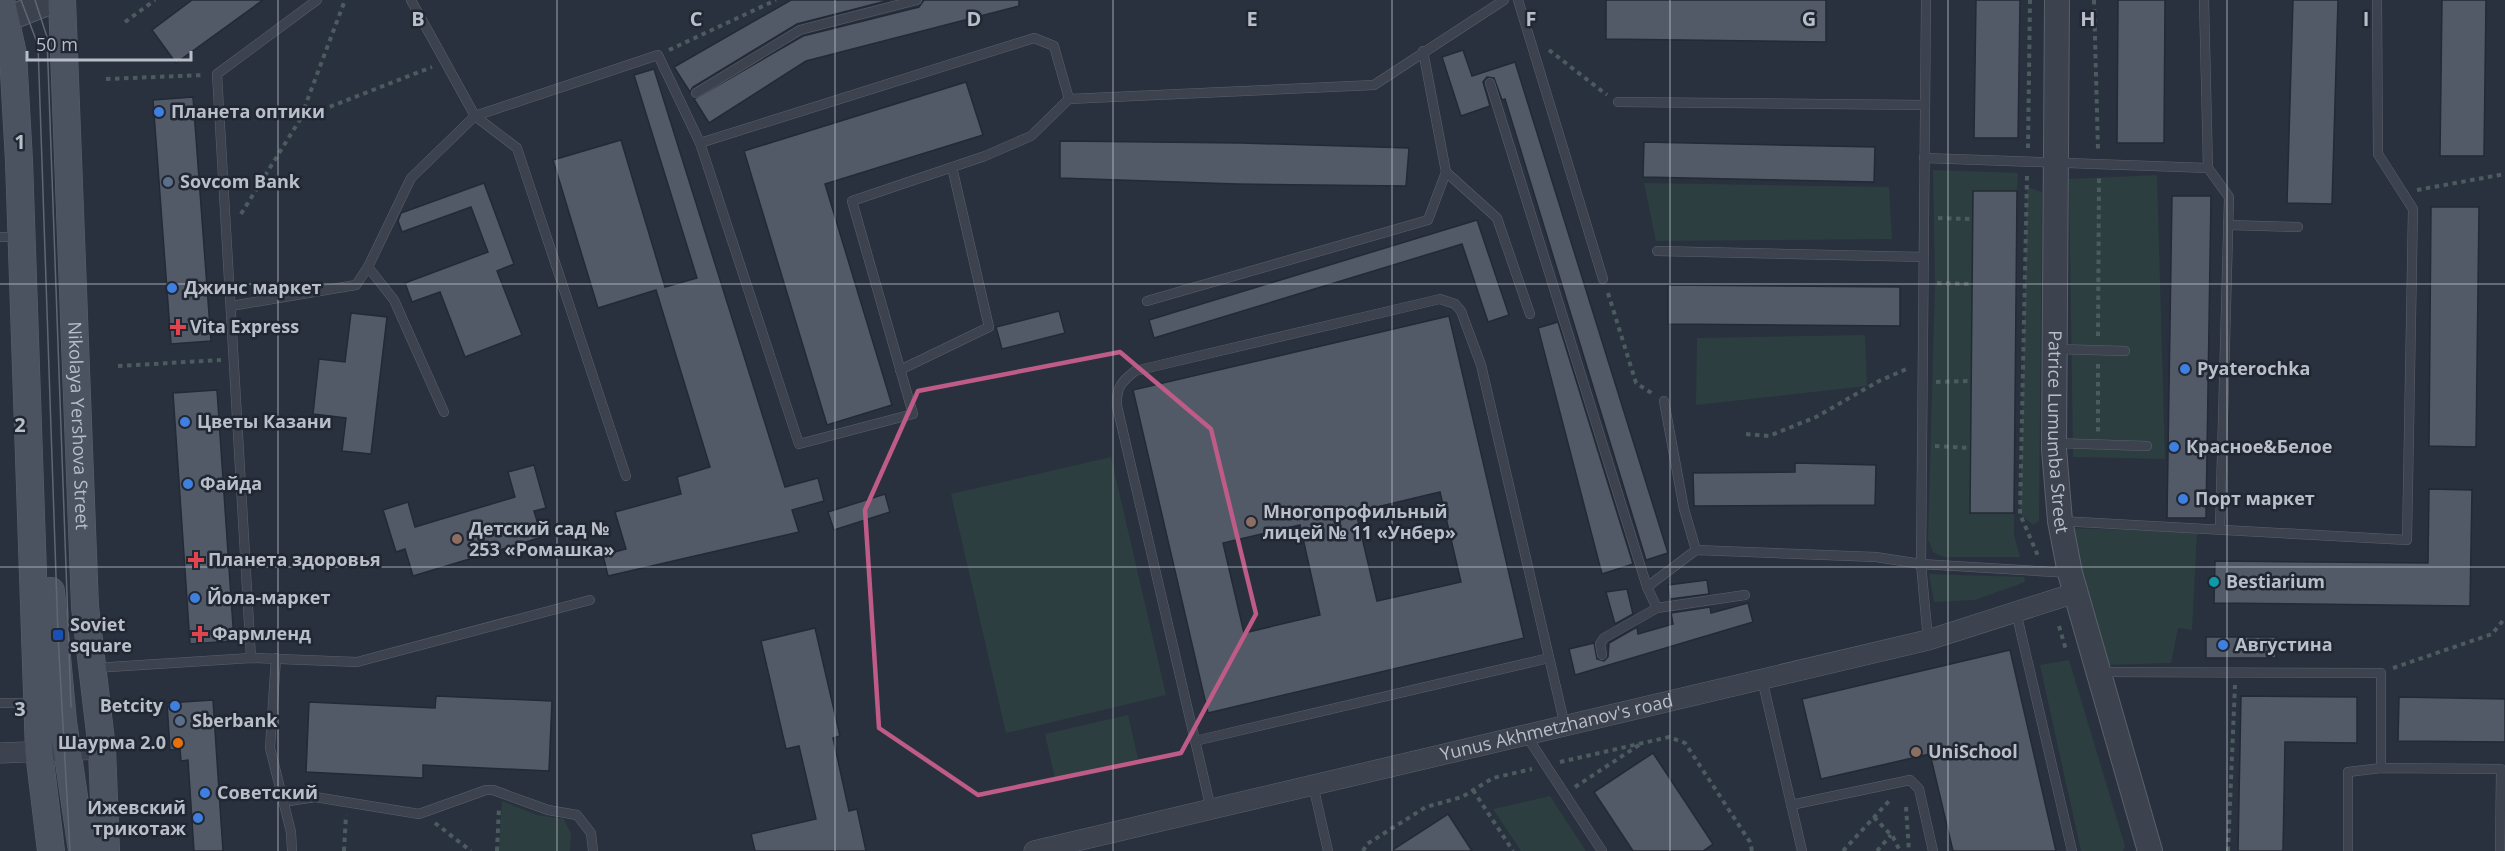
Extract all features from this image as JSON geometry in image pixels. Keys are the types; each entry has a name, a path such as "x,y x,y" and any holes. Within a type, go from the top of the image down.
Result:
{"main road":[{"name":"Nikolaya Yershova Street","path":"62,0 85,607 102,749 106,851"},
{"path":"4,10 13,54 11,237 39,752 51,851"},
{"path":"11,237 56,652 82,851"},
{"path":"63,851 68,751 85,607"}],"street":[{"path":"4,10 55,0"},
{"name":"Patrice Lumumba Street","path":"2057,0 2055,443 2060,521 2072,583 2150,851"},
{"name":"Yunus Akhmetzhanov's road","path":"1034,851 1928,640 2016,612 2072,583"},
{"path":"0,753 102,749"}],"lane":[{"path":"251,658 217,74 317,0"},
{"path":"411,0 475,116 517,148 626,476"},
{"path":"696,93 800,30 917,0"},
{"path":"231,306 356,285 368,267 411,178 475,116 658,55 700,144 799,444 913,414 852,201 952,167 1031,136 1069,99 1374,84 1504,0"},
{"path":"1518,0 1603,279"},
{"path":"1926,0 1921,564 1928,640"},
{"path":"2204,0 2208,168 2229,197 2220,528"},
{"path":"2060,521 2407,540 2413,209 2378,154 2377,0"},
{"path":"700,144 1035,38 1054,46 1069,99"},
{"path":"1147,301 1428,220 1446,172 1423,51"},
{"path":"1490,83 1647,587 1657,608"},
{"path":"1618,102 1925,105"},
{"path":"1924,158 2208,168"},
{"path":"900,370 989,327 952,167"},
{"path":"1446,172 1497,218 1530,314"},
{"path":"2228,225 2298,227"},
{"path":"1657,251 1924,257"},
{"path":"368,267 394,300 444,412"},
{"path":"1211,809 1117,406 1117,393 1122,381 1135,371 1440,299 1455,304 1461,311 1478,356 1565,726"},
{"path":"2055,349 2125,351"},
{"path":"1664,401 1684,509 1696,550"},
{"path":"2055,443 2147,446"},
{"path":"1647,587 1696,550 1876,557 2072,583"},
{"path":"1602,655 1600,644 1604,638 1657,608 1745,595"},
{"path":"94,668 251,658 344,663 370,660 590,600"},
{"path":"2016,612 2072,851"},
{"path":"276,658 270,748 291,832 292,851"},
{"path":"1195,741 1549,658"},
{"path":"2098,672 2381,673 2381,768"},
{"path":"1762,679 1802,851"},
{"path":"0,703 37,703"},
{"path":"1526,735 1602,851"},
{"path":"2348,851 2348,772 2381,768 2501,768 2500,851"},
{"path":"1791,805 1908,780 1918,789 1933,851"},
{"path":"1313,785 1328,851"},
{"path":"283,802 307,796 409,814 422,814 486,790 500,792 549,810 577,815 591,833 592,851"}],"path":[{"path":"125,22 155,0"},
{"path":"227,238 301,118 345,0"},
{"path":"658,55 776,0"},
{"path":"2028,148 2030,0"},
{"path":"2094,0 2099,164 2098,445"},
{"path":"1528,35 1618,102"},
{"path":"301,118 445,62"},
{"path":"106,79 217,74"},
{"path":"2028,172 2020,514 2038,556"},
{"path":"2403,193 2505,174"},
{"path":"1924,217 1973,219"},
{"path":"1603,279 1636,383 1664,401"},
{"path":"1923,283 1972,284"},
{"path":"118,366 234,359"},
{"path":"1746,434 1769,436 1815,417 1879,381 1923,362"},
{"path":"1923,382 1971,381"},
{"path":"1922,446 1971,448"},
{"path":"2381,673 2492,634 2505,618"},
{"path":"2228,851 2235,673"},
{"path":"1564,794 1642,744"},
{"path":"1843,851 1908,780"},
{"path":"1473,790 1513,851"},
{"path":"496,851 500,792"},
{"path":"1897,792 1905,801 1909,851"},
{"path":"344,851 347,803"},
{"path":"422,814 471,851"},
{"path":"1874,817 1891,835 1900,851"},
{"path":"1877,851 1891,835"}],"highlighted area":[{"path":"1120,352 1211,429 1256,614 1181,753 978,795 879,728 865,510 918,391"}],"shaded area":[{"path":"1933,170 2018,173 2017,191 1973,191 1970,512 2014,513 2014,535 2020,557 1944,557 1933,552 1928,539 1935,283"},
{"path":"2157,175 2165,459 2073,457 2069,179"},
{"path":"1644,183 1889,187 1892,239 1656,241"},
{"path":"2027,187 2042,192 2039,521 2033,525 2020,514"},
{"path":"1865,335 1867,386 1696,405 1697,338"},
{"path":"1111,457 1166,695 1006,733 951,494"},
{"path":"2069,528 2197,532 2192,630 2178,628 2171,663 2106,665"},
{"path":"1929,574 2024,577 2025,582 1975,600 1934,602"},
{"path":"2069,660 2125,846 2123,851 2081,851 2040,665"},
{"path":"1128,715 1138,759 1055,779 1045,734"},
{"path":"1550,796 1586,851 1521,851 1493,809"},
{"path":"502,801 537,815 564,819 571,834 570,851 499,851"}],"building":[{"path":"192,0 263,0 176,63 152,30"},
{"path":"791,0 890,0 797,24 693,87 690,92 674,67"},
{"path":"924,0 1019,0 1019,6 806,61 709,123 694,99 803,36 919,7"},
{"path":"1606,0 1826,0 1826,42 1606,39"},
{"path":"1976,0 2020,0 2018,138 1974,138"},
{"path":"2118,0 2165,0 2164,143 2117,143"},
{"path":"2293,0 2338,0 2332,204 2287,203"},
{"path":"2442,0 2486,0 2484,156 2440,156"},
{"path":"1463,50 1472,76 1515,62 1668,553 1646,560 1505,99 1502,100 1494,78 1487,77 1483,82 1490,106 1461,116 1442,57"},
{"path":"654,69 785,487 818,478 824,501 792,510 799,532 608,576 603,555 626,549 615,512 681,494 677,477 710,467 656,290 598,308 553,160 621,140 665,287 697,278 634,75"},
{"path":"966,82 983,135 825,184 892,405 827,425 744,151"},
{"path":"193,97 211,341 171,344 153,100"},
{"path":"1060,141 1409,148 1406,186 1237,184 1060,178"},
{"path":"1644,142 1875,147 1874,182 1643,177"},
{"path":"484,183 514,264 497,271 522,335 465,357 440,292 412,302 405,283 488,252 471,207 402,232 398,221 401,213"},
{"path":"1973,191 2017,191 2014,513 1970,513"},
{"path":"2172,196 2211,196 2206,518 2167,518"},
{"path":"2431,207 2479,207 2476,447 2429,446"},
{"path":"1477,220 1509,315 1488,322 1462,244 1154,338 1149,320"},
{"path":"1668,285 1900,287 1900,326 1668,324"},
{"path":"1059,311 1065,333 1002,349 996,327"},
{"path":"351,313 387,317 371,454 342,451 346,418 313,414 319,359 345,362"},
{"path":"1449,316 1524,638 1208,713 1133,390","holes":["1440,492 1461,582 1377,601 1356,512","1300,525 1320,615 1244,633 1223,543"]},
{"path":"1558,322 1633,564 1602,574 1538,328"},
{"path":"217,390 234,641 190,644 173,393"},
{"path":"1795,463 1876,465 1875,505 1694,506 1693,473 1795,472"},
{"path":"534,465 546,508 534,511 542,537 413,576 405,549 396,552 383,510 408,502 415,527 515,497 508,472"},
{"path":"2429,489 2472,490 2470,606 2214,603 2215,561 2428,563"},
{"path":"885,494 890,512 834,530 828,512"},
{"path":"1707,580 1709,594 1670,599 1668,585"},
{"path":"1627,589 1633,614 1615,624 1606,592"},
{"path":"1748,603 1753,622 1575,675 1569,649 1594,643 1597,659 1604,661 1608,657 1609,643 1637,627 1638,634 1673,624 1671,613 1710,607 1711,613"},
{"path":"815,628 840,736 833,738 849,811 857,809 866,851 755,851 751,834 816,819 799,746 786,749 761,641"},
{"path":"2206,637 2276,637 2276,658 2206,658"},
{"name":"UniSchool","path":"2010,650 2056,851 1953,851 1930,754 1821,779 1802,699"},
{"path":"436,696 552,701 549,771 423,765 423,778 306,772 309,702 435,708"},
{"path":"2241,696 2357,697 2357,743 2285,742 2283,851 2238,851"},
{"path":"2399,697 2505,699 2505,742 2398,741"},
{"name":"Советский","path":"213,700 223,851 194,851 188,760 181,761 180,749 170,750 167,703"},
{"path":"1653,753 1713,844 1703,851 1633,851 1594,792"},
{"path":"1448,814 1472,851 1391,851"}],"tram line":[{"path":"21,0 38,45 58,635 70,851"},
{"path":"35,0 47,37 71,707"}],"place":[{"name":"Планета оптики","path":"159,112"},
{"name":"Sovcom Bank","path":"168,182"},
{"name":"Джинс маркет","path":"172,288"},
{"name":"Vita Express","path":"178,327"},
{"name":"Pyaterochka","path":"2185,369"},
{"name":"Цветы Казани","path":"185,422"},
{"name":"Красное&Белое","path":"2174,447"},
{"name":"Файда","path":"188,484"},
{"name":"Порт маркет","path":"2183,499"},
{"name":"Многопрофильный лицей № 11 «Унбер»","path":"1251,522"},
{"name":"Детский сад № 253 «Ромашка»","path":"457,539"},
{"name":"Планета здоровья","path":"196,560"},
{"name":"Bestiarium","path":"2214,582"},
{"name":"Йола-маркет","path":"195,598"},
{"name":"Фармленд","path":"200,634"},
{"name":"Soviet square","path":"58,635"},
{"name":"Августина","path":"2223,645"},
{"name":"Betcity","path":"175,706"},
{"name":"Sberbank","path":"180,721"},
{"name":"Шаурма 2.0","path":"178,743"},
{"name":"UniSchool","path":"1916,752"},
{"name":"Советский","path":"205,793"},
{"name":"Ижевский трикотаж","path":"198,818"}]}
